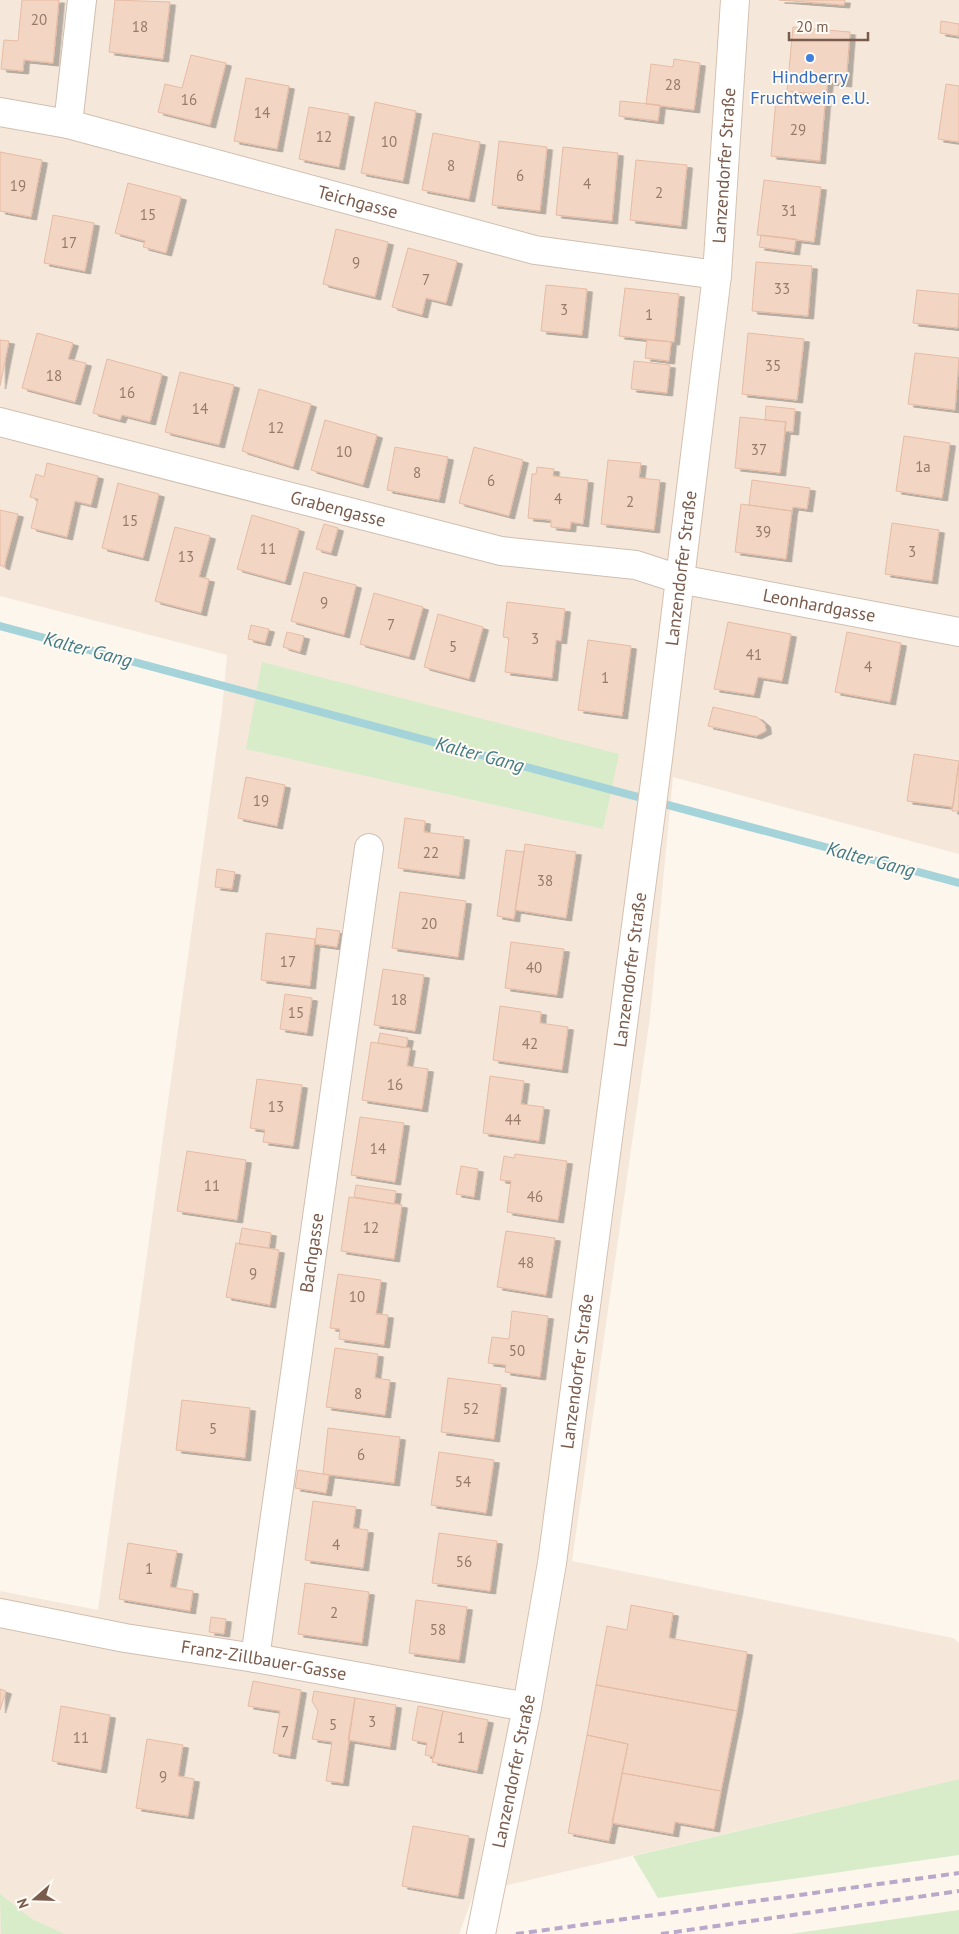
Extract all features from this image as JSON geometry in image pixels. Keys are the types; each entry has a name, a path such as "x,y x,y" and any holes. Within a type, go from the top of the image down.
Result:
{"street":[{"path":"68,124 82,0"},
{"name":"Lanzendorfer Straße","path":"481,1934 527,1706 553,1554 647,830 658,759 717,276 735,0"},
{"name":"Teichgasse","path":"0,112 68,124 534,250 717,276"},
{"name":"Grabengasse","path":"0,422 501,551 636,565 679,579"},
{"name":"Leonhardgasse","path":"679,579 959,632"},
{"name":"Bachgasse","path":"255,1658 369,848"},
{"name":"Franz-Zillbauer-Gasse","path":"0,1613 125,1638 255,1658 527,1706"}],"shaded area":[{"path":"0,0 959,0 959,854 673,777 650,1017 572,1561 953,1638 959,1643 959,1779 474,1893 459,1934 0,1934 0,1591 98,1610 222,710 227,655 0,596"}],"green space":[{"path":"262,662 619,754 603,829 246,749"},
{"path":"959,1779 959,1855 658,1898 633,1856"},
{"path":"0,1894 32,1919 65,1934 1,1934"},
{"path":"959,1910 959,1934 790,1934"}],"building":[{"path":"22,0 59,0 53,63 24,60 23,71 1,69 4,40 18,41"},
{"path":"115,0 170,2 163,59 109,52"},
{"path":"779,0 845,0 844,5"},
{"path":"941,21 959,24 959,36 940,33"},
{"path":"793,27 850,32 846,84 828,82 826,95 787,91"},
{"path":"191,55 226,63 210,125 158,112 165,84 182,88"},
{"path":"674,59 700,63 694,110 646,104 651,64 673,67"},
{"path":"246,78 289,86 277,149 234,141"},
{"path":"946,84 959,86 959,142 938,139"},
{"path":"811,93 826,95 825,104 810,102"},
{"path":"776,99 825,104 820,161 771,156"},
{"path":"620,101 660,105 658,121 619,116"},
{"path":"375,102 416,111 403,181 361,173"},
{"path":"309,107 349,114 339,167 299,159"},
{"path":"433,133 480,142 469,199 422,190"},
{"path":"499,141 547,147 540,211 492,205"},
{"path":"563,147 618,153 612,221 556,215"},
{"path":"0,152 42,160 31,217 0,211"},
{"path":"636,160 687,165 681,226 630,220"},
{"path":"764,180 821,187 814,242 757,235"},
{"path":"128,183 181,197 166,253 143,247 145,241 115,233"},
{"path":"53,215 94,223 85,271 44,263"},
{"path":"336,229 388,242 375,297 323,284"},
{"path":"761,235 796,239 794,252 759,247"},
{"path":"408,248 457,261 446,303 426,298 422,315 392,307"},
{"path":"756,262 812,266 808,316 752,311"},
{"path":"546,285 587,289 582,335 541,331"},
{"path":"625,288 679,294 674,342 619,336"},
{"path":"917,290 959,294 958,328 913,323"},
{"path":"37,333 73,343 68,359 86,363 75,402 22,388"},
{"path":"748,333 804,339 797,400 742,394"},
{"path":"0,340 9,341 0,386"},
{"path":"647,340 671,342 669,361 645,358"},
{"path":"915,353 959,358 955,410 908,404"},
{"path":"107,359 162,374 150,422 122,415 120,420 93,413"},
{"path":"634,361 670,365 667,393 631,389"},
{"path":"180,372 234,385 219,445 165,432"},
{"path":"259,389 311,404 293,467 242,451"},
{"path":"766,406 795,409 793,432 784,431 786,422 765,420"},
{"path":"740,417 786,422 780,473 735,468"},
{"path":"325,420 377,435 363,485 311,470"},
{"path":"904,436 950,443 942,498 896,491"},
{"path":"395,447 448,457 439,500 387,490"},
{"path":"474,447 523,460 509,516 459,503"},
{"path":"608,460 641,463 639,478 660,480 654,530 601,524"},
{"path":"47,463 98,476 91,505 75,501 67,537 31,528 38,499 30,497 36,474 44,477"},
{"path":"537,467 554,469 553,476 588,480 583,524 571,522 570,529 551,527 551,520 528,518 532,474 536,474"},
{"path":"752,480 810,488 807,509 793,507 792,511 749,505"},
{"path":"118,483 159,494 143,558 102,548"},
{"path":"741,504 792,511 786,559 735,552"},
{"path":"0,510 18,514 4,567 0,565"},
{"path":"252,515 299,529 285,582 237,569"},
{"path":"892,523 939,530 932,581 885,574"},
{"path":"324,524 338,528 331,553 316,549"},
{"path":"175,527 210,536 199,577 209,579 201,613 155,601"},
{"path":"304,572 356,585 344,635 291,621"},
{"path":"374,593 423,607 409,657 360,644"},
{"path":"507,602 565,609 561,641 556,640 552,678 505,672 509,638 503,637"},
{"path":"438,614 483,627 469,679 424,667"},
{"path":"728,622 791,634 782,681 758,677 754,695 714,689"},
{"path":"251,625 269,629 265,643 248,639"},
{"path":"287,632 304,636 300,652 283,647"},
{"path":"847,632 901,643 890,702 835,692"},
{"path":"588,640 631,646 622,716 578,710"},
{"path":"713,707 757,717 765,724 766,731 756,736 708,726"},
{"path":"914,754 959,761 953,807 907,801"},
{"path":"958,768 959,811 952,811"},
{"path":"246,777 285,785 277,826 238,818"},
{"path":"405,818 425,821 424,832 464,837 459,876 398,868"},
{"path":"525,844 576,852 566,918 515,910"},
{"path":"506,850 524,852 514,919 497,916"},
{"path":"217,869 235,872 232,889 215,887"},
{"path":"400,892 466,901 458,957 392,948"},
{"path":"317,928 340,931 337,947 315,944"},
{"path":"266,933 315,939 310,986 261,980"},
{"path":"511,942 564,949 557,995 505,988"},
{"path":"383,969 424,975 415,1031 374,1025"},
{"path":"285,994 312,998 307,1033 280,1029"},
{"path":"500,1006 541,1012 540,1023 568,1027 562,1070 493,1060"},
{"path":"380,1033 408,1038 406,1048 378,1043"},
{"path":"371,1042 410,1048 407,1066 428,1069 422,1109 362,1100"},
{"path":"490,1076 524,1081 521,1104 544,1107 539,1141 483,1133"},
{"path":"257,1079 302,1085 293,1146 263,1142 265,1130 250,1128"},
{"path":"360,1117 404,1123 395,1182 351,1175"},
{"path":"187,1151 246,1160 237,1220 177,1211"},
{"path":"515,1154 567,1161 558,1220 507,1212 511,1181 500,1180 504,1156 514,1158"},
{"path":"461,1166 478,1169 474,1197 456,1194"},
{"path":"356,1185 396,1191 394,1204 354,1197"},
{"path":"349,1197 402,1205 394,1259 341,1251"},
{"path":"242,1228 271,1233 269,1248 239,1244"},
{"path":"506,1231 555,1238 546,1295 497,1287"},
{"path":"236,1243 279,1250 270,1305 226,1297"},
{"path":"338,1274 381,1280 376,1314 388,1315 384,1345 339,1339 340,1329 330,1328"},
{"path":"512,1311 548,1316 540,1377 505,1372 506,1365 488,1363 492,1337 509,1339"},
{"path":"335,1348 378,1354 375,1378 390,1380 385,1415 326,1407"},
{"path":"448,1378 501,1385 494,1439 441,1432"},
{"path":"182,1400 250,1408 245,1458 176,1450"},
{"path":"328,1428 400,1437 394,1483 323,1474"},
{"path":"439,1452 494,1460 486,1513 431,1505"},
{"path":"298,1470 329,1475 326,1493 295,1488"},
{"path":"313,1501 356,1507 353,1528 368,1530 363,1568 305,1560"},
{"path":"439,1533 497,1541 490,1591 432,1583"},
{"path":"128,1543 177,1551 170,1587 193,1591 190,1611 119,1599"},
{"path":"305,1583 369,1592 362,1643 298,1634"},
{"path":"416,1600 467,1607 459,1660 409,1653"},
{"path":"631,1605 673,1613 669,1638 747,1652 737,1711 596,1685 607,1626 627,1630"},
{"path":"211,1617 226,1619 224,1634 209,1632"},
{"path":"253,1681 301,1690 290,1756 273,1753 280,1711 248,1706"},
{"path":"596,1685 737,1711 721,1791 622,1773 628,1744 587,1735"},
{"path":"0,1689 6,1691 0,1710"},
{"path":"314,1691 355,1698 343,1783 326,1781 332,1742 312,1739 318,1711 312,1701"},
{"path":"355,1698 396,1705 390,1747 348,1740"},
{"path":"61,1706 110,1715 101,1770 52,1761"},
{"path":"418,1706 443,1711 434,1757 425,1755 427,1743 412,1740"},
{"path":"443,1711 488,1720 477,1771 432,1762"},
{"path":"587,1735 628,1744 609,1841 568,1833"},
{"path":"147,1739 183,1745 178,1776 194,1779 188,1816 136,1808"},
{"path":"622,1773 721,1791 714,1829 675,1822 673,1834 612,1823"},
{"path":"413,1826 469,1836 458,1896 402,1886"}],"waterway":[{"name":"Kalter Gang","path":"0,626 959,883"}],"railway":[{"path":"516,1934 959,1873"},
{"path":"661,1934 959,1891"}],"place":[{"name":"Hindberry Fruchtwein e.U.","path":"810,58"}]}
